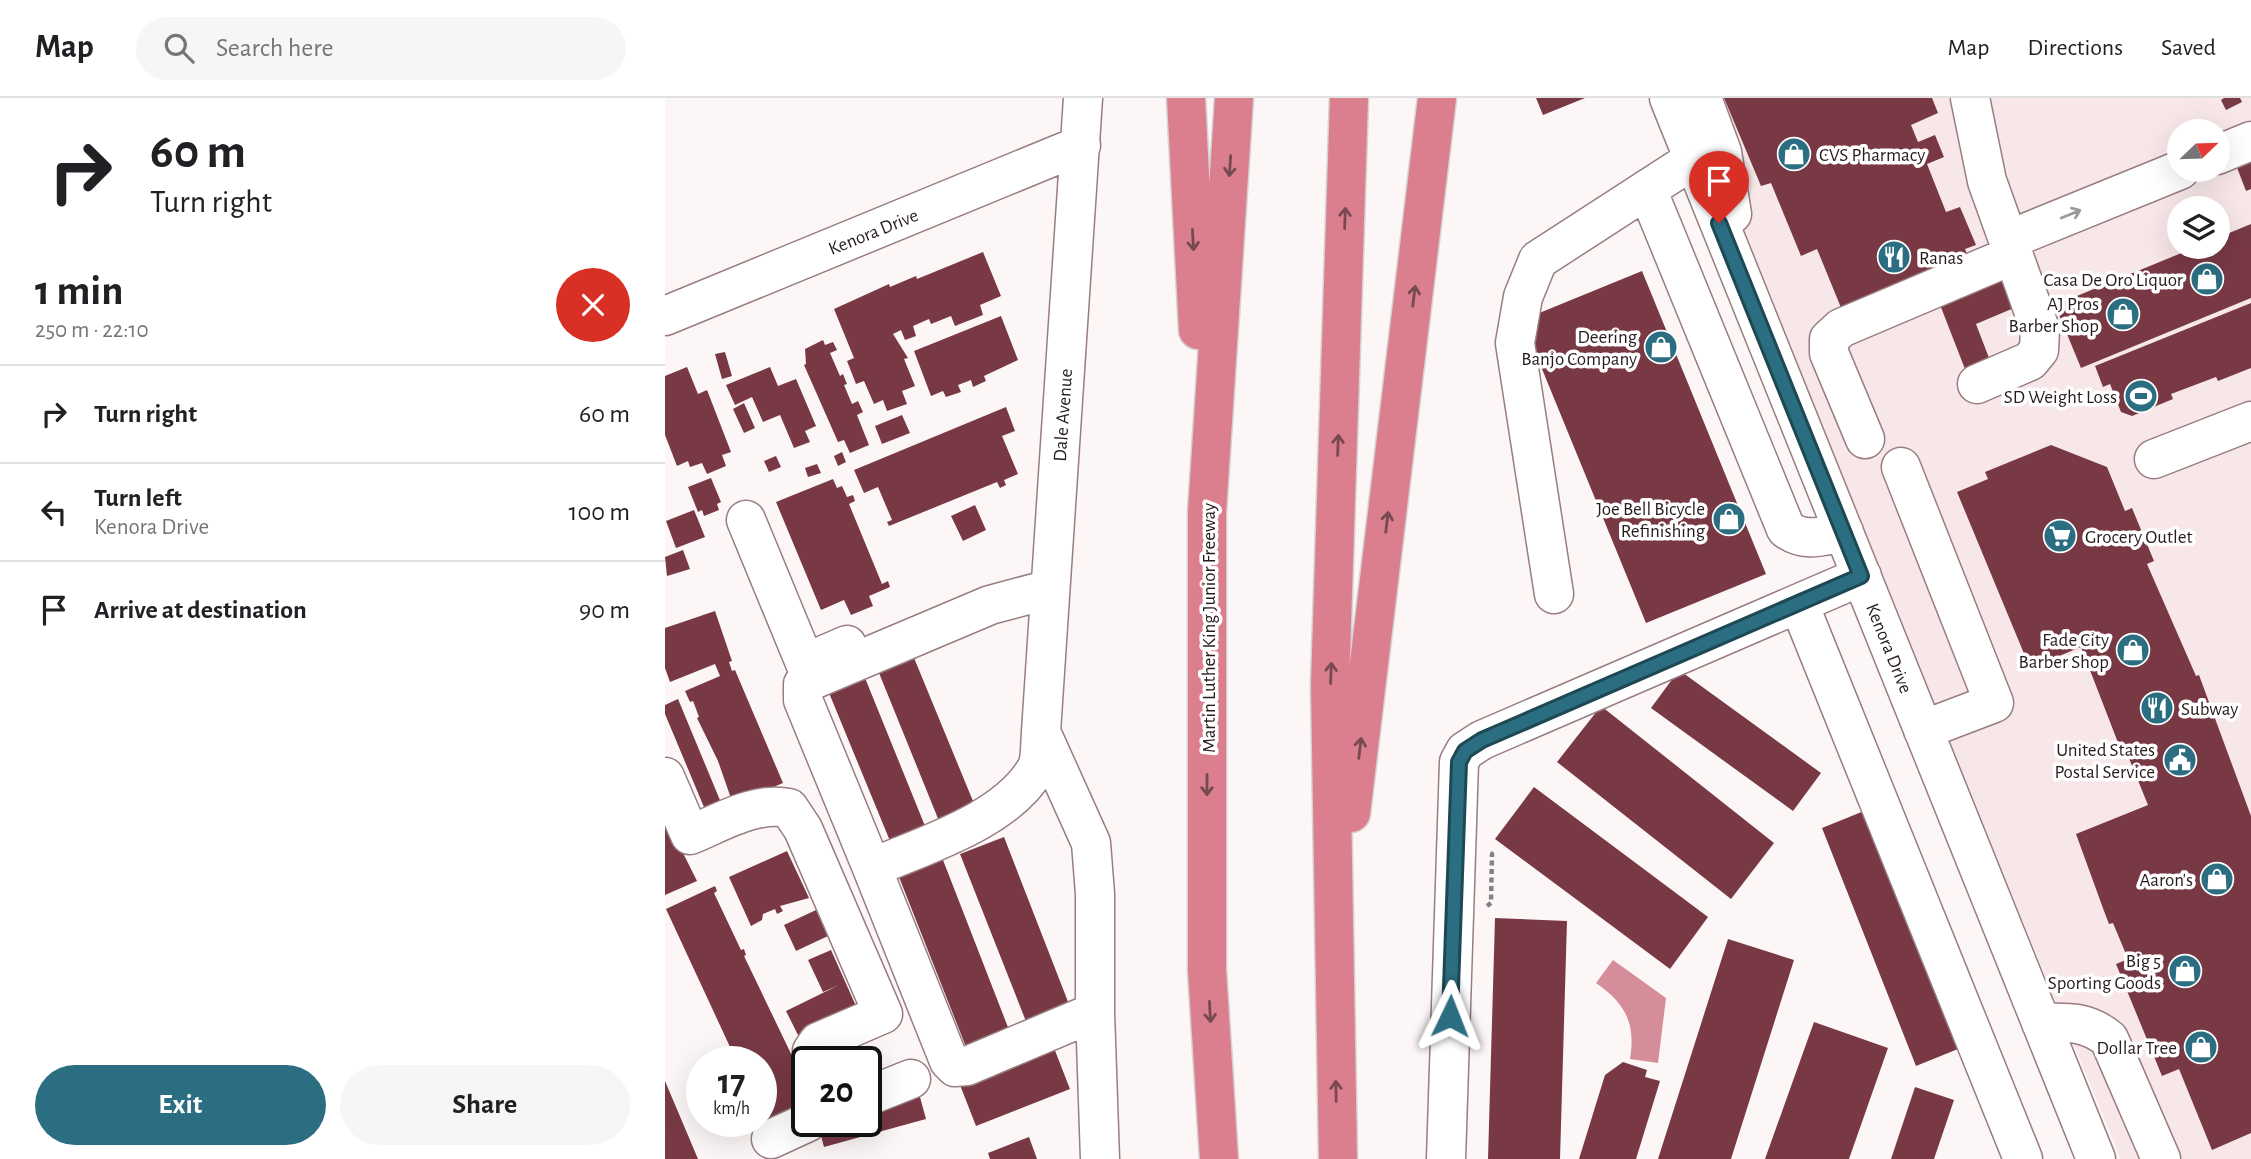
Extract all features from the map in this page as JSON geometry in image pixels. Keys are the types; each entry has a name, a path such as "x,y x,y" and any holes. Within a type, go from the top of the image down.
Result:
{"highway":[{"path":"1186,98 1207,512"},
{"name":"Martin Luther King Junior Freeway","path":"1219,1159 1207,970 1207,512 1234,98"},
{"path":"1338,1159 1332,961 1331,685 1349,98"},
{"path":"1332,961 1437,98"}],"street":[{"name":"Dale Avenue","path":"872,868 989,816 1012,797 1037,768 1083,98"},
{"name":"Kenora Drive","path":"1669,98 2096,1159"},
{"path":"1702,98 1722,152 1730,190 1737,266"},
{"path":"1970,98 1987,181 2040,329 2039,351 2030,361 1977,384"},
{"path":"2230,150 2251,141"},
{"name":"Kenora Drive","path":"665,316 1081,145"},
{"path":"1554,594 1515,343 1523,297 1538,260 1694,159"},
{"path":"1865,439 1829,353 1829,339 1840,328 2167,176"},
{"path":"1647,189 1786,529 1798,538 1844,532"},
{"path":"2154,459 2251,421"},
{"path":"1901,467 1994,703 1923,730"},
{"path":"746,520 805,663 1051,573"},
{"path":"1051,573 989,605 803,684 803,700 949,1060 955,1067 967,1066 1095,1012"},
{"path":"1446,1159 1459,762 1465,751 1482,740 1861,576"},
{"path":"1799,604 2023,1159"},
{"path":"1041,732 1091,843 1095,894 1095,1012 1100,1159"},
{"path":"665,777 690,835 773,804 789,808 803,829 883,1014 818,1042 815,1046"},
{"path":"2041,1023 2078,1022 2099,1031 2109,1039 2161,1159"},
{"path":"882,1091 911,1079"},
{"path":"771,1139 791,1130"}],"shaded area":[{"path":"1683,98 2251,98 2251,1159 2121,1159"},
{"path":"1613,960 1666,998 1658,1063 1630,1059 1630,1024 1626,1015 1614,998 1596,983"}],"building":[{"path":"1536,98 1585,98 1543,115"},
{"path":"1724,98 1932,98 1938,113 1911,125 1918,142 1935,135 1944,157 1927,164 1946,212 1960,207 1976,245 1965,249 1971,264 1844,315 1817,249 1801,256 1771,183 1761,186"},
{"path":"2240,98 2242,102 2226,110 2221,100"},
{"path":"2251,159 2251,189 2246,191 2236,165"},
{"path":"2251,224 2251,298 2081,368 2055,305 2167,259 2230,259 2230,233"},
{"path":"983,252 1001,296 980,305 983,315 955,326 951,316 931,324 929,319 913,326 916,336 905,340 901,330 893,334 908,358 904,359 915,386 902,391 907,404 887,411 883,400 874,404 864,381 856,384 847,361 854,358 834,309 889,284 890,287 916,276 917,279"},
{"path":"1642,271 1766,574 1646,623 1522,320"},
{"path":"2000,271 2014,308 1976,324 1994,371 1970,382 1937,297"},
{"path":"2251,303 2251,368 2218,381 2216,377 2171,394 2173,399 2132,416 2121,412 2110,384 2103,387 2095,366"},
{"path":"1001,316 1018,360 984,376 986,381 973,387 971,380 958,385 961,392 946,397 943,391 931,396 914,351"},
{"path":"823,340 825,345 833,342 837,350 830,353 840,376 843,374 847,384 844,385 852,404 858,401 863,412 857,415 869,445 850,453 844,440 838,442 804,365 805,349"},
{"path":"725,352 732,376 722,379 715,354"},
{"path":"687,367 698,394 707,390 731,452 722,455 726,466 707,474 702,463 690,467 688,461 677,466 665,435 665,376"},
{"path":"770,367 778,386 796,379 816,426 805,431 810,442 794,448 780,415 763,422 752,397 735,405 726,385"},
{"path":"744,403 755,428 744,433 733,409"},
{"path":"1006,407 1015,431 1002,436 1018,474 1004,480 1006,485 1000,488 997,482 889,526 887,522 892,520 878,487 864,493 854,470"},
{"path":"902,415 910,433 882,444 875,426"},
{"path":"2051,445 2107,467 2125,511 2132,508 2154,561 2147,564 2196,676 2199,675 2251,816 2251,1133 2212,1150 2179,1069 2162,1076 2116,964 2128,959 2113,923 2109,924 2076,834 2148,805 2124,746 2120,748 2081,647 2030,668 1957,492 1988,479 1985,472"},
{"path":"842,452 846,462 838,466 834,456"},
{"path":"776,456 781,467 769,472 764,461"},
{"path":"817,464 821,473 808,477 805,468"},
{"path":"711,478 721,502 717,504 719,510 704,516 702,510 698,512 688,487"},
{"path":"833,479 837,488 842,486 847,497 853,495 855,501 849,504 882,584 888,581 890,587 869,596 873,606 851,615 844,600 821,610 776,502"},
{"path":"975,505 986,530 963,541 951,516"},
{"path":"694,510 705,537 676,548 666,521"},
{"path":"683,550 690,569 667,576 665,557"},
{"path":"715,611 732,661 729,662 732,671 735,670 783,783 733,804 718,761 697,718 699,717 693,701 690,702 685,691 720,676 715,664 670,682 665,668 665,628"},
{"path":"912,653 975,806 939,821 877,668"},
{"path":"1679,670 1821,773 1793,811 1651,708"},
{"path":"863,673 925,826 890,841 827,688"},
{"path":"678,699 722,805 706,812 665,714 665,705"},
{"path":"1601,706 1774,843 1731,899 1557,762"},
{"path":"1534,787 1708,917 1670,969 1495,839"},
{"path":"1864,811 1958,1049 1916,1066 1822,828"},
{"path":"665,817 697,881 665,895"},
{"path":"1004,837 1072,1012 1029,1029 960,854"},
{"path":"787,851 809,898 780,906 783,911 777,914 775,909 763,914 762,920 751,926 729,877"},
{"path":"943,860 1011,1035 968,1052 899,877"},
{"path":"715,886 717,891 714,893 741,950 744,949 744,956 791,1054 791,1108 777,1115 777,1046 730,1046 666,909"},
{"path":"816,910 828,936 796,951 784,925"},
{"path":"1495,918 1567,921 1560,1159 1488,1159"},
{"path":"1728,939 1794,960 1731,1159 1658,1159"},
{"path":"831,950 856,1006 798,1035 786,1011 839,985 823,992 808,960"},
{"path":"1814,1022 1888,1048 1849,1159 1765,1159"},
{"path":"1054,1048 1070,1089 976,1126 960,1085"},
{"path":"1623,1062 1647,1070 1645,1077 1660,1081 1636,1159 1579,1159 1605,1075"},
{"path":"665,1081 686,1131 686,1137 689,1137 698,1159 665,1159"},
{"path":"1915,1087 1954,1100 1934,1159 1891,1159"},
{"path":"920,1097 926,1119 882,1131 882,1108"},
{"path":"821,1137 860,1137 824,1147"},
{"path":"1029,1137 1037,1159 990,1159 988,1153"}],"place":[{"name":"CVS Pharmacy","path":"1794,154"},
{"name":"Ranas","path":"1894,257"},
{"name":"Casa De Oro Liquor","path":"2207,279"},
{"name":"AJ Pros Barber Shop","path":"2123,314"},
{"name":"Deering Banjo Company","path":"1661,347"},
{"name":"SD Weight Loss","path":"2141,396"},
{"name":"Joe Bell Bicycle Refinishing","path":"1729,519"},
{"name":"Grocery Outlet","path":"2060,536"},
{"name":"Fade City Barber Shop","path":"2133,650"},
{"name":"Subway","path":"2157,708"},
{"name":"United States Postal Service","path":"2180,760"},
{"name":"Aaron's","path":"2217,879"},
{"name":"Big 5 Sporting Goods","path":"2185,971"},
{"name":"Dollar Tree","path":"2201,1047"}],"route":[{"path":"1450,1016 1459,762 1465,751 1482,740 1861,576 1719,223"}]}
